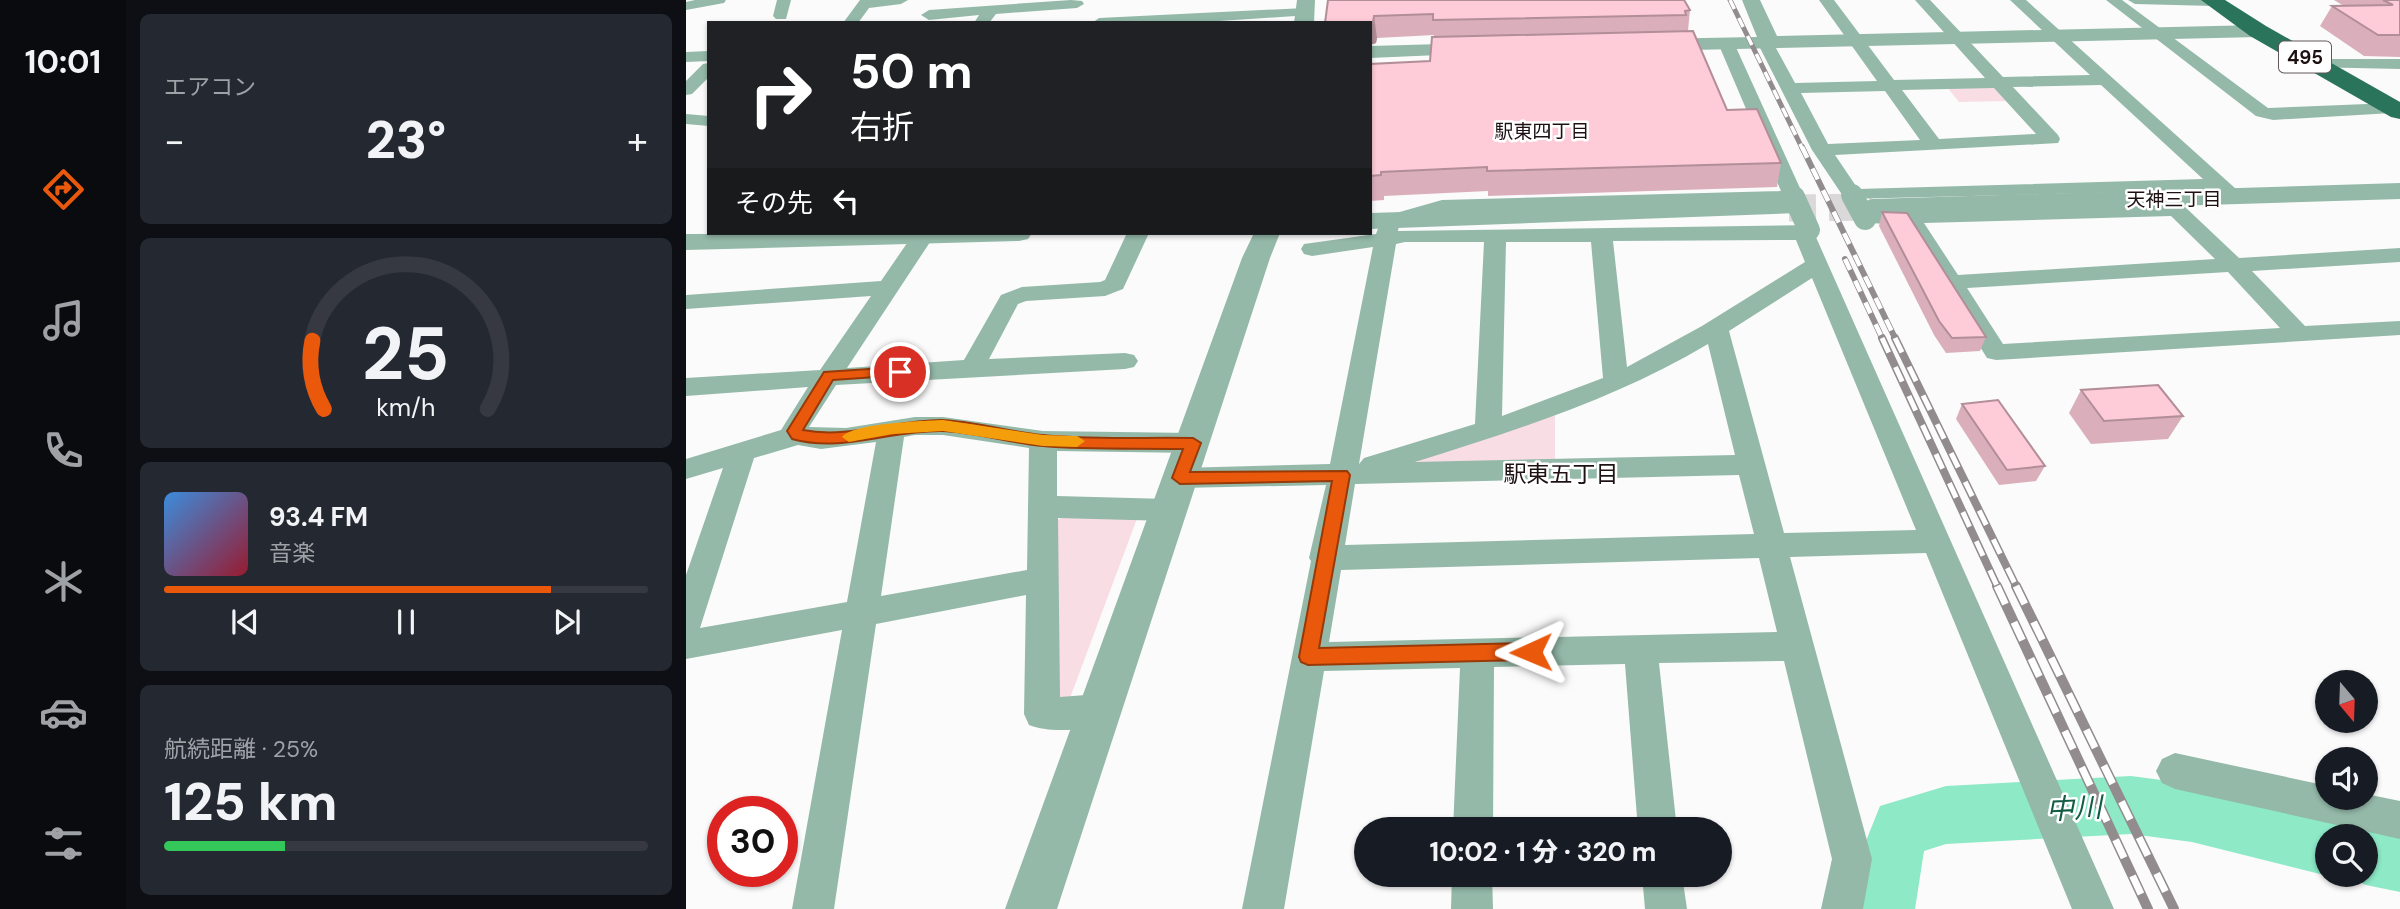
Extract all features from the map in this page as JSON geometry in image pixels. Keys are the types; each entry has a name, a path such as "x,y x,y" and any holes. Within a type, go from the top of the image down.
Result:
{"highway":[{"name":"495","path":"2212,1 2258,31 2396,110"}],"street":[{"path":"686,4 719,0"},
{"path":"781,16 784,0"},
{"path":"852,21 867,2 901,0"},
{"path":"1186,0 1180,21 1305,12"},
{"path":"1751,0 1767,36 1765,42 1788,88 1822,150 1863,207 1910,217 2172,204 2228,190"},
{"path":"1826,0 1934,145"},
{"path":"1822,150 2051,139 1922,0"},
{"path":"2017,0 2228,190"},
{"path":"2113,0 2262,112 2273,115 2396,110"},
{"path":"2135,0 2212,1"},
{"path":"929,15 986,17 1038,4 1078,2"},
{"path":"1066,21 1078,2"},
{"path":"1630,45 2258,31"},
{"path":"1726,43 1806,232 1816,265 2093,909"},
{"path":"1372,52 1493,49"},
{"path":"686,57 707,56"},
{"path":"2315,64 2400,64"},
{"path":"686,90 707,70"},
{"path":"1788,88 2107,80"},
{"path":"686,119 707,121"},
{"path":"1863,207 2228,190 2400,191"},
{"path":"1382,227 1792,203"},
{"path":"1863,207 2172,204 2300,334"},
{"path":"1910,217 1996,352 2400,328"},
{"path":"1382,227 1405,236 1806,232"},
{"path":"1263,909 1341,475 1382,227"},
{"path":"697,238 864,235"},
{"path":"798,435 795,431 796,425 923,235"},
{"path":"972,368 1009,300 1022,294 1105,289 1115,284 1137,235"},
{"path":"1031,909 1266,235"},
{"path":"1312,249 1357,235"},
{"path":"1601,235 1616,382"},
{"path":"1488,429 1495,236"},
{"path":"1952,282 2400,255"},
{"path":"1341,475 1488,429 1616,382 1716,328 1816,265"},
{"path":"686,302 886,288"},
{"path":"1716,328 1852,859 1843,909"},
{"path":"686,387 829,376 1125,361"},
{"path":"686,469 798,435 821,439 846,438 892,429 943,426 1043,441 1180,477"},
{"path":"813,909 892,429"},
{"path":"1043,441 1042,714 1099,710"},
{"path":"686,623 742,452"},
{"path":"1044,507 1180,477 1750,465"},
{"path":"1325,558 1935,541"},
{"path":"686,645 1041,580"},
{"path":"1308,657 1796,646"},
{"path":"1641,649 1657,817"},
{"path":"1473,817 1477,653"},
{"path":"2175,771 2400,820"},
{"path":"1472,887 1472,909"},
{"path":"1663,887 1666,909"}],"shaded area":[{"path":"1997,86 2011,101 1959,102 1947,87"},
{"path":"1555,415 1555,463 1417,463 1420,457"},
{"path":"1138,516 1070,698 1053,701 1053,522 1063,517"}],"building":[{"path":"1328,0 1684,0 1690,10 1685,11 1686,15 1433,20 1433,14 1374,16 1372,22 1325,21"},
{"path":"2383,0 2400,0 2400,35 2378,35 2332,6 2393,5"},
{"path":"1693,31 1727,110 1757,109 1781,163 1487,171 1487,167 1381,172 1381,175 1372,176 1372,64 1430,61 1432,37"},
{"path":"1882,212 1907,213 1986,337 1952,338 1939,321"},
{"path":"2158,385 2183,416 2104,421 2081,390"},
{"path":"1998,400 2045,466 2007,470 1962,404"}],"waterway":[{"name":"中川","path":"1883,909 1893,851 1902,827 1946,815 2131,805 2192,813 2315,842"},
{"name":"中川","path":"2378,856 2400,861"}],"tunnel":[{"path":"1789,208 1872,207"}],"railway":[{"path":"1730,0 1802,148"},
{"path":"1802,147 1896,340"},
{"path":"1845,259 1883,340"},
{"path":"1882,338 1998,588"},
{"path":"1895,338 2017,588"},
{"path":"1997,586 2148,909"},
{"path":"2016,586 2174,909"}],"slow traffic":[{"path":"849,437 915,426 943,426 1043,441 1077,441"}],"district":[{"name":"駅東四丁目","path":"1542,131"},
{"name":"天神三丁目","path":"2174,199"},
{"name":"駅東五丁目","path":"1561,474"}],"route":[{"path":"900,372 829,376 796,425 795,431 798,435 821,439 846,438 915,426 943,426 1043,441 1193,443 1180,478 1341,475 1308,657 1531,652"}]}
